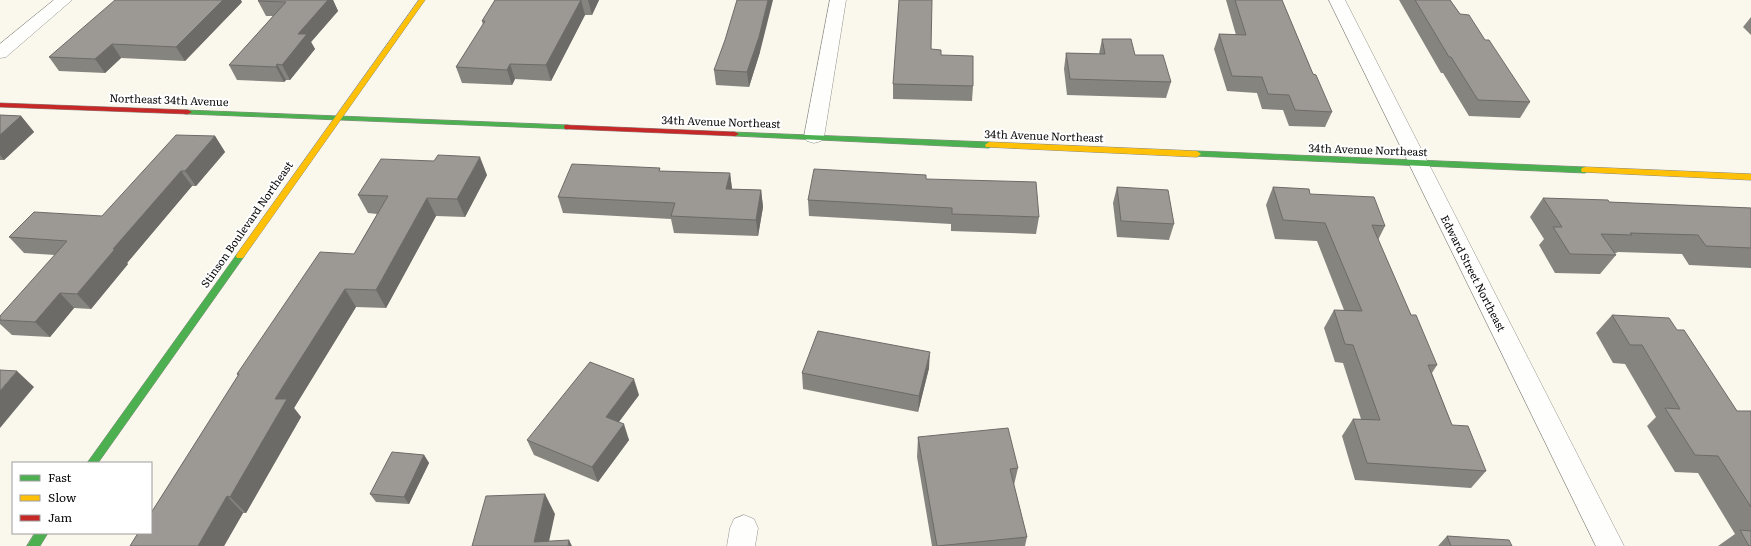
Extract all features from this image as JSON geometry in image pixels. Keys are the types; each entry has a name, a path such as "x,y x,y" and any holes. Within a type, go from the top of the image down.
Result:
{"street":[{"path":"0,53 64,0"},
{"name":"Stinson Boulevard Northeast","path":"93,462 337,117 422,0"},
{"path":"814,137 838,0"},
{"name":"Edward Street Northeast","path":"1337,0 1610,546"},
{"name":"Northeast 34th Avenue","path":"0,105 337,117"},
{"name":"34th Avenue Northeast","path":"337,117 1751,177"},
{"path":"33,546 41,534"}],"building":[{"path":"115,0 223,0 176,47 112,44 95,59 49,57"},
{"path":"328,0 298,34 307,34 282,65 277,64 276,67 229,65 286,2 258,1"},
{"path":"495,0 581,0 546,65 510,64 507,70 456,67 485,21 482,21"},
{"path":"737,0 768,0 759,37 747,72 714,70 725,40"},
{"path":"899,0 932,0 931,49 941,50 941,55 973,56 973,86 893,84"},
{"path":"1235,0 1282,0 1313,74 1316,75 1332,112 1295,110 1289,95 1268,94 1262,77 1232,76 1219,34 1246,35"},
{"path":"1415,0 1450,0 1460,14 1469,15 1485,40 1489,40 1530,102 1478,100 1451,57 1449,57"},
{"path":"1102,39 1131,39 1135,55 1163,55 1171,82 1070,79 1066,53 1105,54"},
{"path":"0,115 21,116 0,135"},
{"path":"176,135 215,136 185,171 181,171 113,249 115,249 77,294 60,293 35,322 0,320 0,316 67,241 9,237 34,212 102,216"},
{"path":"438,155 480,157 457,199 427,198 376,290 345,289 275,399 287,399 230,497 227,496 198,546 130,546 137,534 152,534 152,511 239,374 237,374 320,252 354,254 388,196 358,195 381,159 434,161"},
{"path":"572,164 660,168 659,171 730,173 726,189 761,190 756,220 671,216 675,203 558,197"},
{"path":"814,169 926,175 926,179 1036,182 1039,217 952,214 952,208 808,200"},
{"path":"1117,187 1168,190 1174,224 1121,221"},
{"path":"1273,187 1309,189 1310,194 1374,197 1385,226 1372,225 1411,315 1416,315 1437,365 1428,365 1452,425 1468,426 1486,471 1367,463 1353,419 1380,420 1353,345 1345,344 1334,310 1362,311 1325,223 1283,220"},
{"path":"1543,198 1751,208 1751,248 1706,246 1698,235 1630,233 1632,235 1601,234 1616,255 1570,254 1553,227 1562,227"},
{"path":"1612,315 1669,318 1677,330 1684,330 1737,411 1751,411 1751,507 1718,456 1695,455 1665,408 1680,409 1642,345 1630,345"},
{"path":"818,331 930,352 919,396 802,373"},
{"path":"590,362 634,379 606,417 624,424 592,467 527,440"},
{"path":"0,370 17,371 0,391"},
{"path":"1008,428 1018,468 1010,469 1027,537 937,546 918,437"},
{"path":"392,452 424,455 404,497 370,494"},
{"path":"545,494 534,542 569,540 568,546 472,546 486,496"},
{"path":"1740,530 1751,531 1751,546 1749,546"},
{"path":"1447,536 1509,540 1512,546 1451,546"}],"traffic: fast":[{"path":"188,112 568,127"},
{"path":"735,134 989,145"},
{"path":"1197,154 1585,170"},
{"path":"93,462 240,256"},
{"path":"33,546 41,534"}],"traffic: slow":[{"path":"240,256 422,0"},
{"path":"989,145 1197,154"},
{"path":"1585,170 1751,177"}],"traffic: jam":[{"path":"0,105 188,112"},
{"path":"568,127 735,134"}]}
